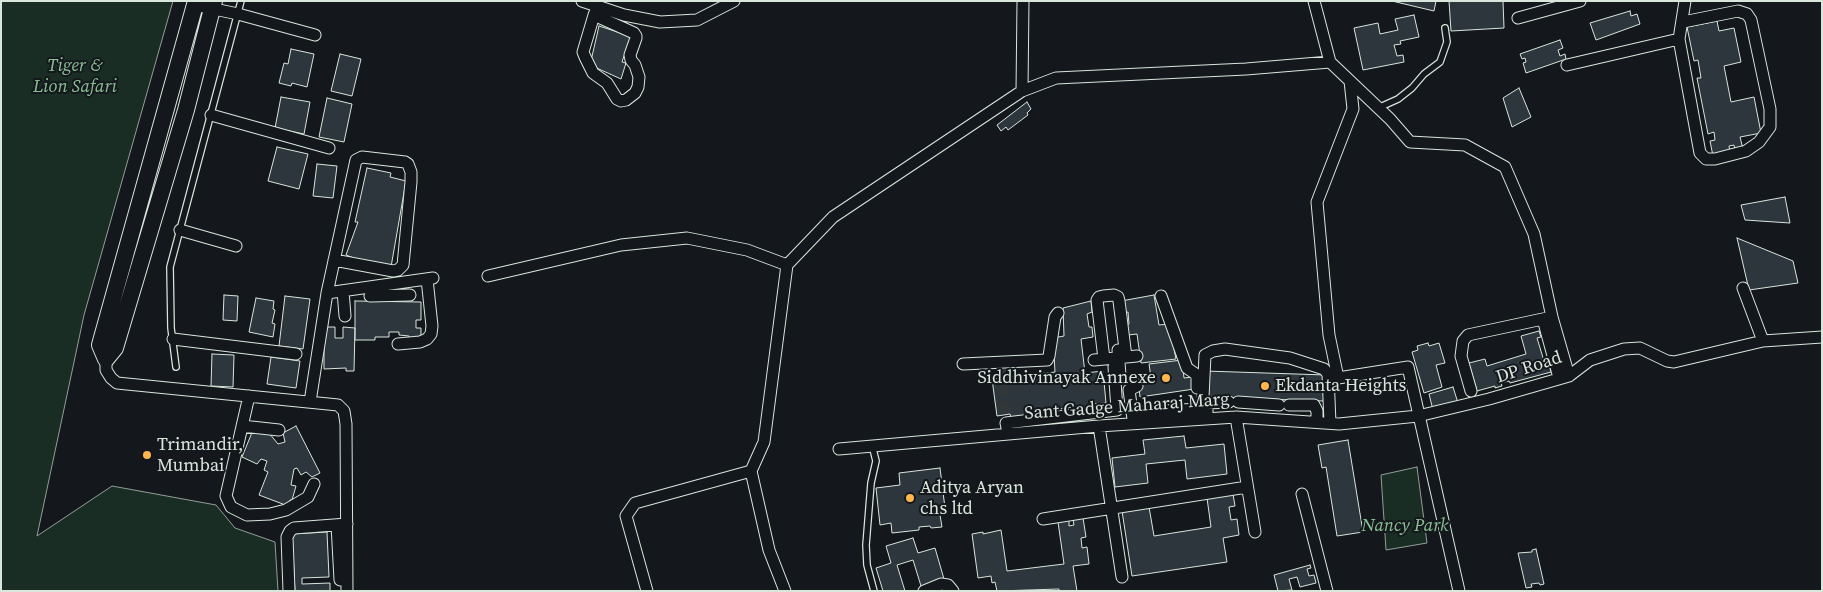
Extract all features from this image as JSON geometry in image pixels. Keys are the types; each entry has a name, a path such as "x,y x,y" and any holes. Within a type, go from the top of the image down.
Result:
{"street":[{"path":"582,1 636,36 630,55 639,77 638,87 635,93 626,100 621,101 617,99 607,82 593,73 583,52 596,11"},
{"path":"596,11 660,22 697,20 734,1"},
{"path":"1022,90 1023,1"},
{"path":"1314,1 1330,62 1410,142 1465,145 1505,167 1534,234 1547,318 1560,376"},
{"path":"1518,18 1580,1"},
{"path":"1682,22 1738,11 1748,14 1752,20 1770,108 1770,127 1759,142 1746,151 1716,159 1706,159 1700,153 1679,39 1685,1"},
{"path":"315,35 238,14 213,5 196,3 100,345 106,359 106,370 117,383 338,405 344,411 346,424 340,591"},
{"path":"106,359 115,348 186,110 213,5"},
{"path":"1567,66 1679,39"},
{"path":"786,591 769,550 751,471 764,442 787,265 834,217 1022,90 1056,78 1246,69 1330,62"},
{"path":"1350,81 1353,109 1317,202 1329,335 1338,378 1408,367 1459,591"},
{"path":"211,115 329,148"},
{"path":"310,402 327,293 334,260 356,160 362,157 405,162 408,164 411,172 411,182 403,265 398,270 393,271 334,260"},
{"path":"180,230 236,246"},
{"path":"488,276 621,245 687,238 747,250 787,265"},
{"path":"370,296 384,290 430,279 431,334 427,339 420,342 398,344"},
{"path":"1743,288 1763,341"},
{"path":"327,293 384,290 410,296"},
{"path":"344,291 345,316"},
{"path":"1123,358 1099,360 1097,300 1099,297 1114,296 1118,297 1119,301 1123,358 1127,421"},
{"path":"1161,296 1187,368 1197,375 1199,415"},
{"path":"963,364 1001,366 1048,358 1055,316 1058,313"},
{"path":"1517,389 1476,395 1461,356 1463,341 1468,335 1547,318"},
{"name":"DP Road","path":"1418,416 1560,376 1590,360 1624,348 1640,348 1667,361 1674,362 1763,341 1822,337"},
{"path":"174,339 296,354"},
{"path":"1199,415 1205,355 1218,350 1225,350 1290,358 1324,369 1328,374 1330,423"},
{"path":"1123,358 1117,410 1127,421"},
{"path":"1127,421 1130,390 1137,386"},
{"path":"249,396 226,496 231,507 247,515 270,514 286,510 308,497 314,484"},
{"path":"1199,415 1208,402 1314,406 1317,411 1317,422"},
{"path":"1259,403 1259,418"},
{"path":"1008,433 1006,423 1117,410"},
{"name":"Sant Gadge Maharaj Marg","path":"839,449 1099,426 1127,421 1199,415 1339,424 1418,416"},
{"path":"1236,417 1255,532"},
{"path":"242,426 279,430"},
{"path":"1099,426 1122,577"},
{"path":"646,591 626,516 635,503 751,471"},
{"path":"1043,519 1247,487"},
{"path":"1302,494 1327,591"},
{"path":"289,591 287,537 290,531 294,528 342,524"},
{"path":"342,524 347,591"},
{"path":"924,591 941,584 948,585 952,591"}],"lane":[{"path":"176,366 174,339 171,328 170,267 242,1"},
{"path":"1378,108 1398,99 1412,88 1424,74 1440,62 1447,42 1445,28"},
{"path":"872,446 876,461 871,483 866,545 867,565 874,591"}],"green space":[{"name":"Tiger & Lion Safari","path":"1,1 173,1 84,315 37,536 112,486 216,505 235,528 275,542 278,591 1,591"},
{"name":"Nancy Park","path":"1417,467 1427,543 1386,550 1381,475"}],"building":[{"path":"1392,1 1436,1 1434,11"},
{"path":"1449,1 1503,1 1504,28 1451,31"},
{"path":"1630,11 1631,16 1637,14 1640,24 1596,40 1590,23"},
{"path":"1414,15 1419,37 1400,41 1401,44 1394,45 1397,56 1403,55 1404,62 1363,70 1354,28 1378,23 1380,34 1398,30 1395,19"},
{"path":"1717,21 1719,31 1734,28 1741,62 1724,66 1731,102 1754,97 1761,133 1740,137 1743,149 1735,150 1734,145 1729,146 1730,153 1713,156 1710,141 1715,140 1714,132 1708,134 1697,78 1701,78 1698,60 1694,61 1687,27"},
{"path":"599,26 633,37 630,48 627,47 622,62 626,63 621,79 590,65"},
{"path":"1560,40 1563,48 1558,50 1560,56 1565,54 1566,59 1526,73 1523,63 1526,62 1525,58 1522,59 1520,54"},
{"path":"291,49 314,54 307,87 292,83 291,86 279,83 284,63 288,64"},
{"path":"340,54 361,59 352,96 331,91"},
{"path":"1519,88 1531,117 1512,127 1503,98"},
{"path":"281,97 310,102 304,134 275,128"},
{"path":"327,98 352,104 344,142 319,137"},
{"path":"1027,102 1031,109 1027,113 1028,115 1008,130 1006,127 1001,131 997,125"},
{"path":"277,147 308,154 299,189 268,181"},
{"path":"317,164 337,166 333,198 313,196"},
{"path":"367,168 391,173 390,177 406,181 391,267 361,261 346,255 358,222 355,222"},
{"path":"1785,197 1790,223 1745,220 1741,205"},
{"path":"1737,238 1793,261 1798,283 1749,290"},
{"path":"224,295 238,296 237,321 223,320"},
{"path":"1154,295 1159,325 1169,324 1176,359 1141,363 1137,334 1128,335 1125,326 1129,324 1128,312 1123,313 1121,301"},
{"path":"285,296 310,299 303,349 279,346"},
{"path":"256,298 274,301 273,309 275,310 272,323 275,324 273,337 249,332"},
{"path":"355,301 421,302 421,320 416,320 416,328 421,328 421,341 409,340 409,336 399,335 399,332 389,332 389,337 375,337 375,340 355,340"},
{"path":"1091,301 1092,312 1087,314 1089,327 1092,327 1093,337 1081,339 1085,373 1103,371 1106,403 1094,404 1094,408 1077,410 1077,407 1028,412 1028,416 1011,418 1010,414 997,416 992,379 1055,372 1053,338 1064,336 1063,308"},
{"path":"324,327 335,327 335,338 343,338 343,327 355,328 354,371 346,371 346,368 324,369"},
{"path":"1539,331 1541,337 1537,338 1544,361 1548,360 1551,372 1510,383 1509,381 1501,383 1502,386 1477,391 1469,363 1485,359 1487,366 1526,354 1521,336"},
{"path":"1428,343 1429,346 1439,343 1445,363 1436,365 1442,387 1424,393 1412,352 1418,350 1417,346"},
{"path":"212,354 234,355 233,387 211,386"},
{"path":"271,357 300,361 296,388 267,384"},
{"name":"Siddhivinayak Annexe","path":"1182,360 1184,378 1193,377 1194,389 1140,397 1138,379 1151,378 1149,364"},
{"name":"Ekdanta Heights","path":"1205,371 1326,375 1324,401 1204,397"},
{"path":"1453,387 1458,403 1433,410 1429,394"},
{"path":"296,426 320,473 312,477 306,472 301,475 297,468 294,469 291,485 296,486 288,506 259,495 268,472 264,470 267,461 261,459 257,464 242,457 253,430 269,433 278,444 285,442 283,433"},
{"path":"1184,436 1186,448 1224,444 1227,474 1187,479 1185,460 1146,464 1148,483 1115,487 1112,458 1145,454 1143,440"},
{"path":"1348,440 1363,532 1337,536 1326,467 1322,468 1318,445"},
{"name":"Aditya Aryan chs ltd","path":"940,468 945,508 939,509 942,527 919,527 919,530 892,533 891,523 880,525 876,488 900,485 899,473"},
{"path":"1233,494 1235,506 1229,507 1231,520 1237,519 1239,535 1223,538 1227,562 1132,576 1122,511 1149,507 1154,536 1211,527 1207,498"},
{"path":"1083,518 1086,537 1081,538 1082,548 1087,547 1089,564 1073,566 1077,591 1059,591 1059,589 997,591 995,582 992,583 991,576 978,578 972,534 983,532 983,534 1001,530 1007,571 1064,564 1058,522 1069,520 1069,526 1074,525 1073,520"},
{"path":"327,532 329,577 302,578 302,584 330,583 330,591 295,591 292,534"},
{"path":"913,538 918,553 935,548 944,579 921,586 913,560 897,565 905,591 883,591 876,568 891,563 886,546"},
{"path":"1536,549 1544,584 1531,584 1532,587 1526,588 1518,553 1532,552 1532,550"},
{"path":"1310,565 1311,568 1307,569 1309,576 1314,575 1316,583 1300,587 1297,577 1289,579 1292,590 1278,591 1274,575"}],"tunnel":[{"path":"1002,369 1006,423"}],"place":[{"name":"Siddhivinayak Annexe","path":"1166,378"},
{"name":"Ekdanta Heights","path":"1265,386"},
{"name":"Trimandir, Mumbai","path":"147,455"},
{"name":"Aditya Aryan chs ltd","path":"910,498"}]}
